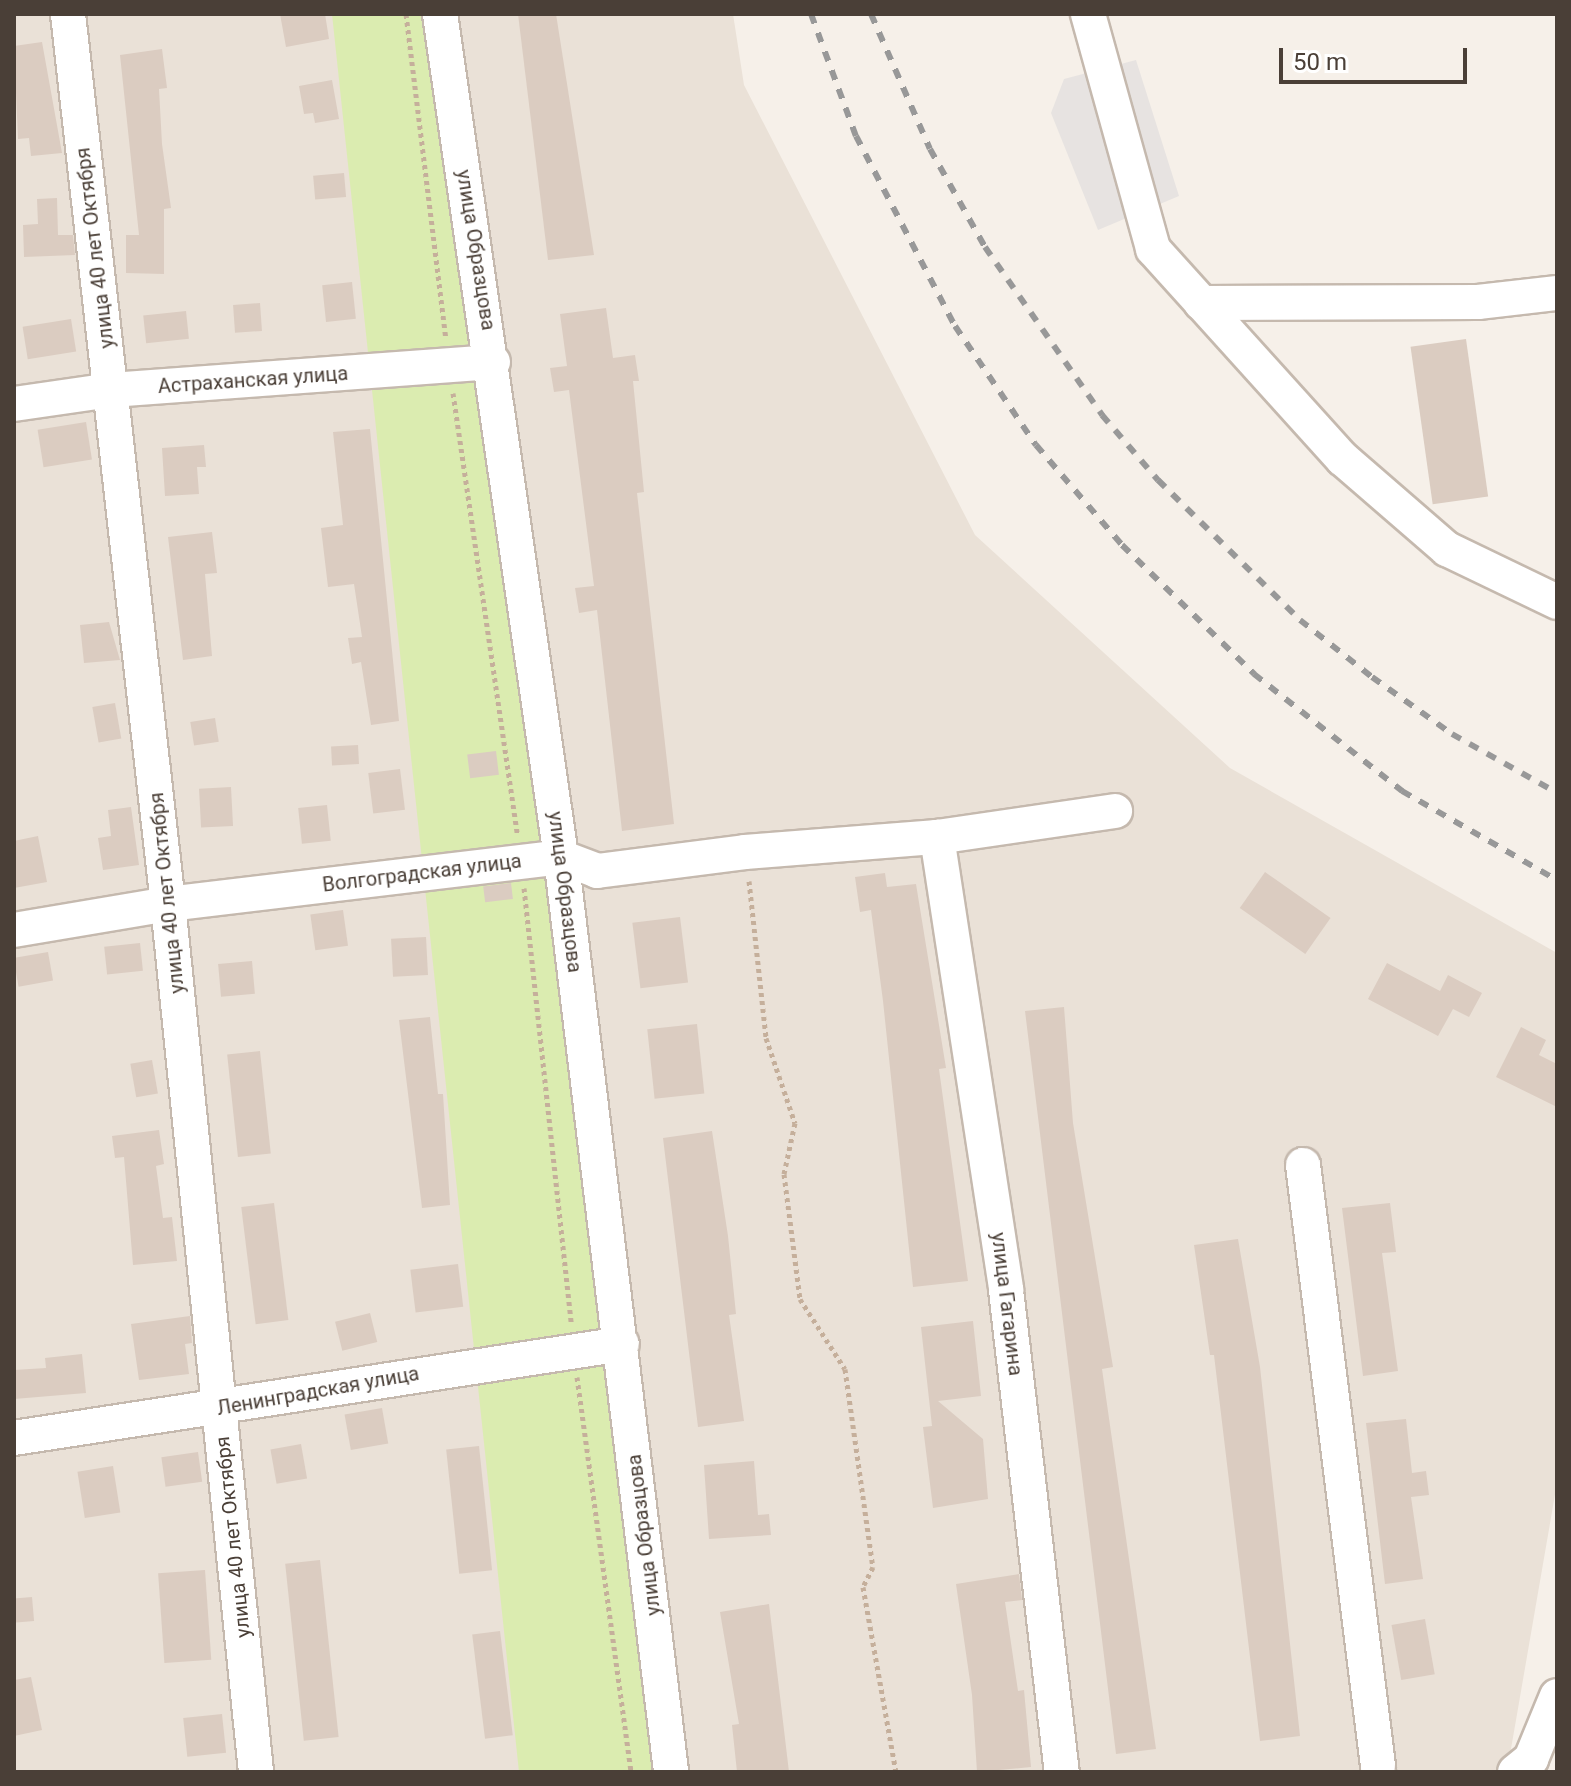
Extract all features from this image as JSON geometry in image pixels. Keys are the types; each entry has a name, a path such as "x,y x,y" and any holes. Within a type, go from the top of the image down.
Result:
{"street":[{"name":"улица 40 лет Октября","path":"68,14 168,904 256,1772"},
{"name":"улица Образцова","path":"440,14 493,362 561,857 622,1344 671,1772"},
{"path":"1088,14 1153,249 1343,459 1447,549 1557,602"},
{"path":"1201,303 1478,302 1557,293"},
{"name":"Астраханская улица","path":"14,404 111,390 493,362"},
{"name":"Волгоградская улица","path":"14,930 168,904 561,857 597,871 745,852 937,837 1115,811"},
{"name":"улица Гагарина","path":"937,837 1006,1290 1062,1772"},
{"path":"1303,1165 1373,1770"},
{"name":"Ленинградская улица","path":"14,1438 622,1344"},
{"path":"1515,1772 1531,1759 1557,1696"}],"path":[{"path":"745,852 766,1038 795,1123 784,1174 800,1299 845,1369 873,1567 863,1587 896,1772"}],"shaded area":[{"path":"14,14 733,14 744,85 975,535 1230,768 1557,953 1557,1483 1507,1772 14,1772"},
{"path":"1136,60 1179,196 1098,230 1051,113 1064,79"}],"green space":[{"path":"332,14 440,14 671,1772 519,1772"}],"building":[{"path":"280,14 325,14 329,39 286,47"},
{"path":"518,14 556,14 594,255 548,260"},
{"path":"42,42 62,153 31,156 29,138 18,139 14,46"},
{"path":"162,49 167,88 159,89 162,144 171,208 164,209 164,274 126,273 126,235 139,235 120,55"},
{"path":"332,80 339,119 315,123 313,113 304,114 299,86"},
{"path":"344,173 346,197 315,200 313,176"},
{"path":"57,198 58,235 73,235 75,255 24,257 23,225 38,224 37,199"},
{"path":"352,282 356,319 326,322 322,285"},
{"path":"260,303 262,331 235,333 233,305"},
{"path":"606,308 613,358 635,355 639,381 633,381 644,492 637,493 674,824 622,831 597,610 579,613 575,588 594,586 569,390 554,392 550,368 567,366 560,314"},
{"path":"186,311 189,339 146,343 143,315"},
{"path":"71,319 76,352 28,359 23,327"},
{"path":"1466,339 1488,496 1433,504 1411,347"},
{"path":"86,422 92,460 44,467 38,430"},
{"path":"370,429 399,721 371,725 361,662 352,664 348,638 362,637 354,584 328,587 321,528 343,525 333,432"},
{"path":"204,445 206,467 197,467 199,494 165,496 162,448"},
{"path":"212,532 217,573 205,574 212,656 183,660 168,537"},
{"path":"109,622 120,660 84,663 80,625"},
{"path":"115,703 121,738 99,742 92,707"},
{"path":"215,718 219,742 194,746 190,722"},
{"path":"358,745 359,764 332,765 331,746"},
{"path":"496,751 499,775 470,778 467,755"},
{"path":"400,769 405,810 373,814 368,773"},
{"path":"231,787 233,826 201,828 199,789"},
{"path":"327,805 331,841 302,844 298,808"},
{"path":"131,807 139,865 103,870 98,838 111,836 108,810"},
{"path":"38,836 47,882 14,888 14,841"},
{"path":"1265,872 1331,918 1305,954 1240,908"},
{"path":"885,873 887,887 916,884 946,1068 939,1069 968,1281 913,1287 871,910 860,912 855,877"},
{"path":"511,883 513,899 485,902 483,886"},
{"path":"343,910 348,946 315,950 310,915"},
{"path":"680,917 688,983 640,988 632,923"},
{"path":"426,937 428,975 393,977 391,939"},
{"path":"140,943 143,971 107,975 104,947"},
{"path":"48,952 53,981 19,987 14,958"},
{"path":"252,961 255,994 221,997 218,964"},
{"path":"1387,963 1440,991 1448,975 1482,993 1469,1017 1453,1009 1438,1036 1368,999"},
{"path":"1064,1007 1073,1123 1113,1367 1102,1369 1156,1749 1116,1754 1025,1011"},
{"path":"430,1017 438,1094 443,1094 450,1205 422,1208 399,1020"},
{"path":"697,1024 704,1094 655,1099 647,1029"},
{"path":"1521,1027 1546,1040 1539,1055 1557,1064 1557,1107 1496,1077"},
{"path":"260,1051 271,1153 238,1157 227,1054"},
{"path":"152,1060 158,1093 136,1097 130,1064"},
{"path":"159,1130 164,1164 156,1166 163,1218 172,1217 177,1261 133,1265 124,1157 115,1158 112,1136"},
{"path":"712,1131 728,1236 736,1314 729,1315 744,1421 698,1427 663,1138"},
{"path":"274,1203 288,1320 256,1324 241,1207"},
{"path":"1390,1203 1396,1252 1382,1253 1398,1371 1363,1376 1342,1208"},
{"path":"1238,1239 1260,1367 1300,1736 1260,1741 1214,1355 1210,1355 1194,1245"},
{"path":"458,1264 463,1307 416,1313 410,1270"},
{"path":"370,1313 377,1342 342,1351 335,1322"},
{"path":"190,1316 192,1343 185,1344 189,1374 139,1380 131,1324"},
{"path":"973,1321 981,1396 938,1401 983,1439 988,1499 933,1508 923,1427 932,1426 921,1327"},
{"path":"82,1354 86,1393 14,1399 14,1370 46,1368 45,1358"},
{"path":"382,1408 388,1443 351,1450 345,1415"},
{"path":"1406,1419 1412,1473 1426,1471 1429,1495 1411,1497 1423,1579 1385,1584 1366,1423"},
{"path":"301,1444 307,1478 277,1484 270,1449"},
{"path":"479,1446 492,1570 459,1574 446,1449"},
{"path":"198,1452 202,1482 166,1487 161,1457"},
{"path":"754,1461 758,1515 769,1514 771,1535 709,1539 704,1465"},
{"path":"113,1466 120,1512 85,1518 77,1472"},
{"path":"320,1560 339,1737 304,1741 285,1564"},
{"path":"205,1570 211,1660 164,1663 158,1573"},
{"path":"1019,1574 1022,1600 1005,1602 1018,1691 1024,1690 1031,1767 977,1772 972,1695 956,1584"},
{"path":"32,1597 34,1621 16,1622 14,1599"},
{"path":"769,1604 789,1772 737,1772 732,1725 739,1724 720,1612"},
{"path":"1425,1619 1435,1674 1401,1680 1392,1625"},
{"path":"500,1631 513,1735 485,1739 472,1634"},
{"path":"31,1677 42,1730 14,1736 14,1680"},
{"path":"222,1714 226,1753 187,1757 183,1718"}],"railway":[{"path":"811,14 856,136 955,326 1036,445 1122,545 1254,674 1402,791 1557,880"},
{"path":"871,14 930,149 985,247 1102,415 1158,480 1300,620 1372,677 1452,734 1557,793"}]}
